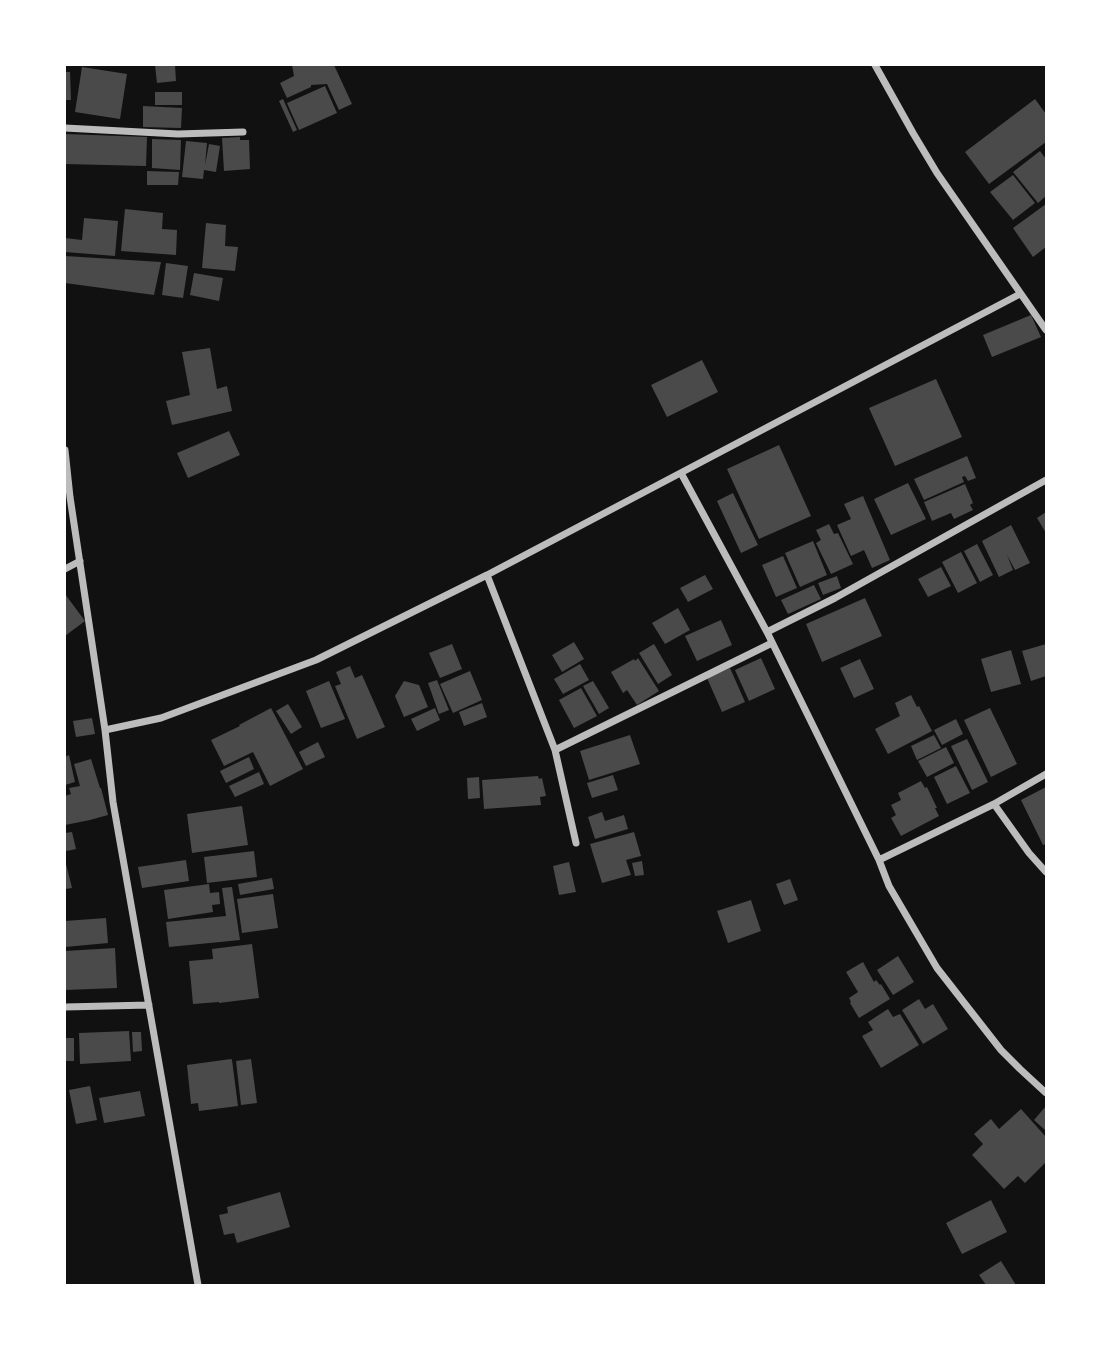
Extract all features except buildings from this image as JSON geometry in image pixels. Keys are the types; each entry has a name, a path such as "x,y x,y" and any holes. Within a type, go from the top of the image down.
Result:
{"street":[{"path":"875,65 937,173 1046,330"},
{"path":"65,128 178,134 243,132"},
{"path":"106,730 162,718 316,660 681,474 1020,294"},
{"path":"65,450 106,730 113,802 198,1285"},
{"path":"681,474 767,632 879,860 889,886 937,968 1001,1051 1046,1093"},
{"path":"767,632 835,598 1046,480"},
{"path":"65,569 80,561"},
{"path":"486,575 555,750 576,843"},
{"path":"555,750 772,643"},
{"path":"879,860 993,804 1046,774"},
{"path":"993,804 1046,872"},
{"path":"65,1007 149,1005"}]}
